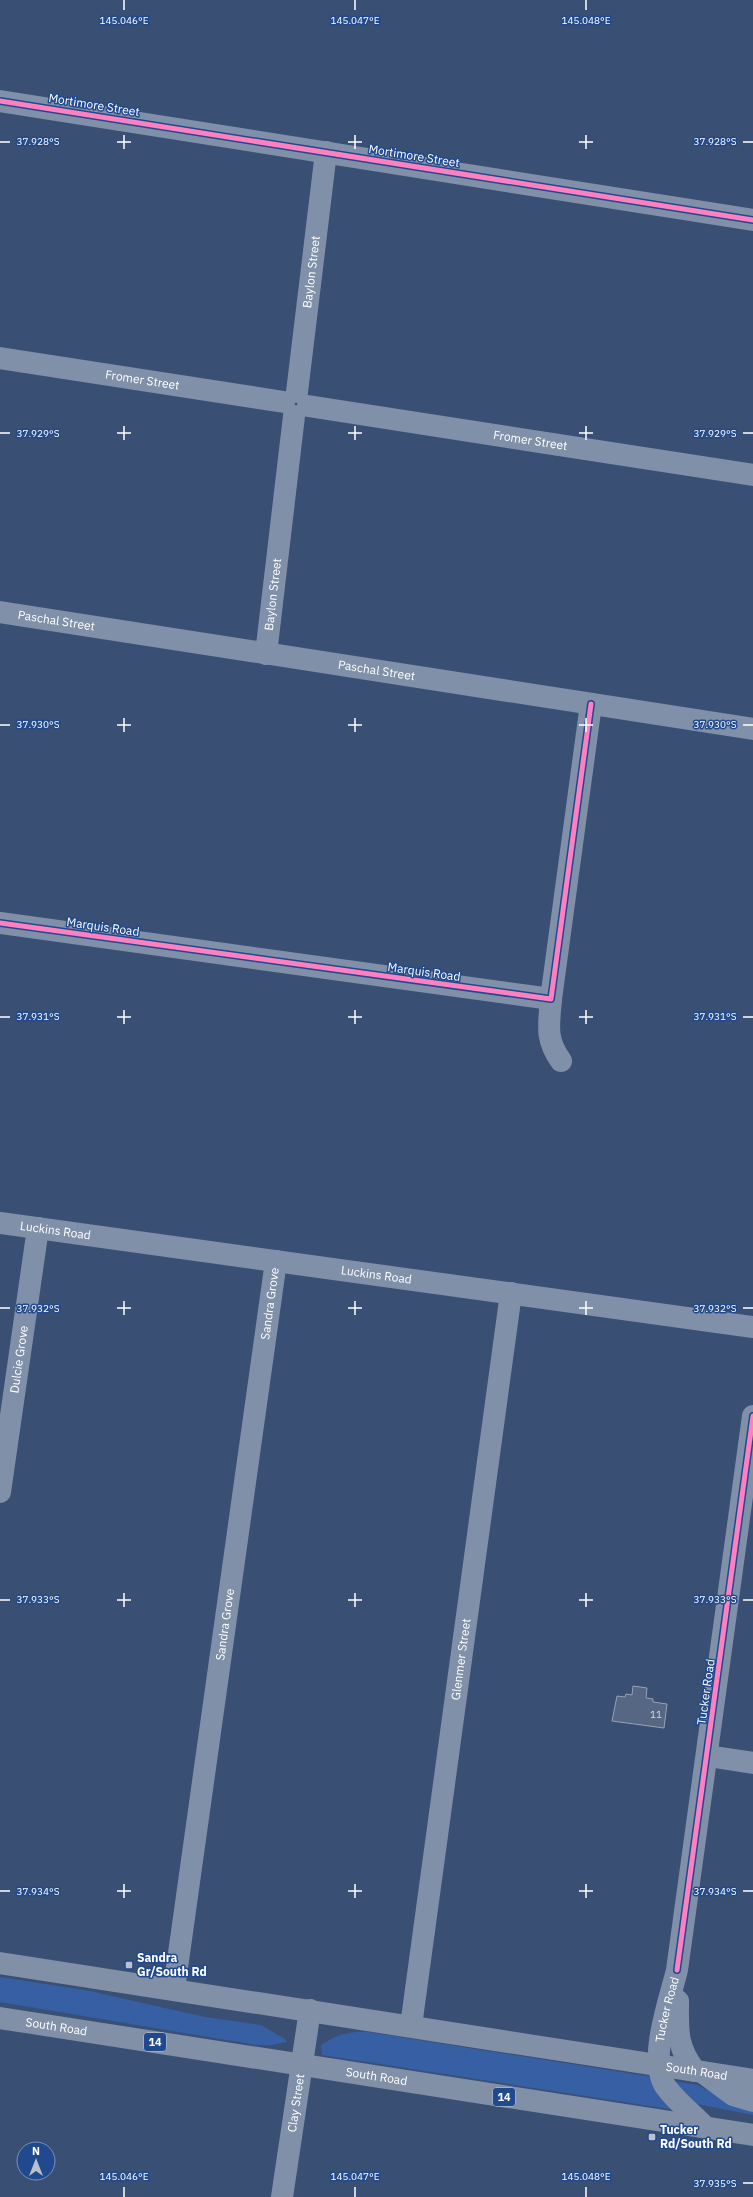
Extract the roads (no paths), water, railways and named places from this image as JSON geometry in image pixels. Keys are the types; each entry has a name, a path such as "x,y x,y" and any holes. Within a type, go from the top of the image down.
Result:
{"highway":[{"name":"South Road","path":"0,1963 753,2080"},
{"name":"South Road","path":"0,2018 753,2136"}],"street":[{"name":"Mortimore Street","path":"0,101 753,220"},
{"name":"Baylon Street","path":"266,654 326,152"},
{"name":"Fromer Street","path":"0,358 753,475"},
{"name":"Paschal Street","path":"0,612 753,729"},
{"path":"561,1061 550,1043 549,1024 551,999 591,704"},
{"name":"Marquis Road","path":"0,923 551,999"},
{"name":"Luckins Road","path":"0,1223 753,1326"},
{"name":"Dulcie Grove","path":"1,1482 38,1228"},
{"name":"Sandra Grove","path":"174,1989 276,1261"},
{"name":"Glenmer Street","path":"411,2026 511,1293"},
{"name":"Tucker Road","path":"706,2128 664,2084 659,2065 663,2026 677,1970 708,1756 753,1416"},
{"path":"708,1756 753,1763"},
{"name":"Tucker Road","path":"677,1970 680,2046 685,2058 698,2071 733,2095 753,2101"},
{"name":"Clay Street","path":"282,2197 310,2010"}],"place":[{"name":"Sandra Gr/South Rd","path":"129,1965"},
{"name":"Tucker Rd/South Rd","path":"652,2137"}]}
